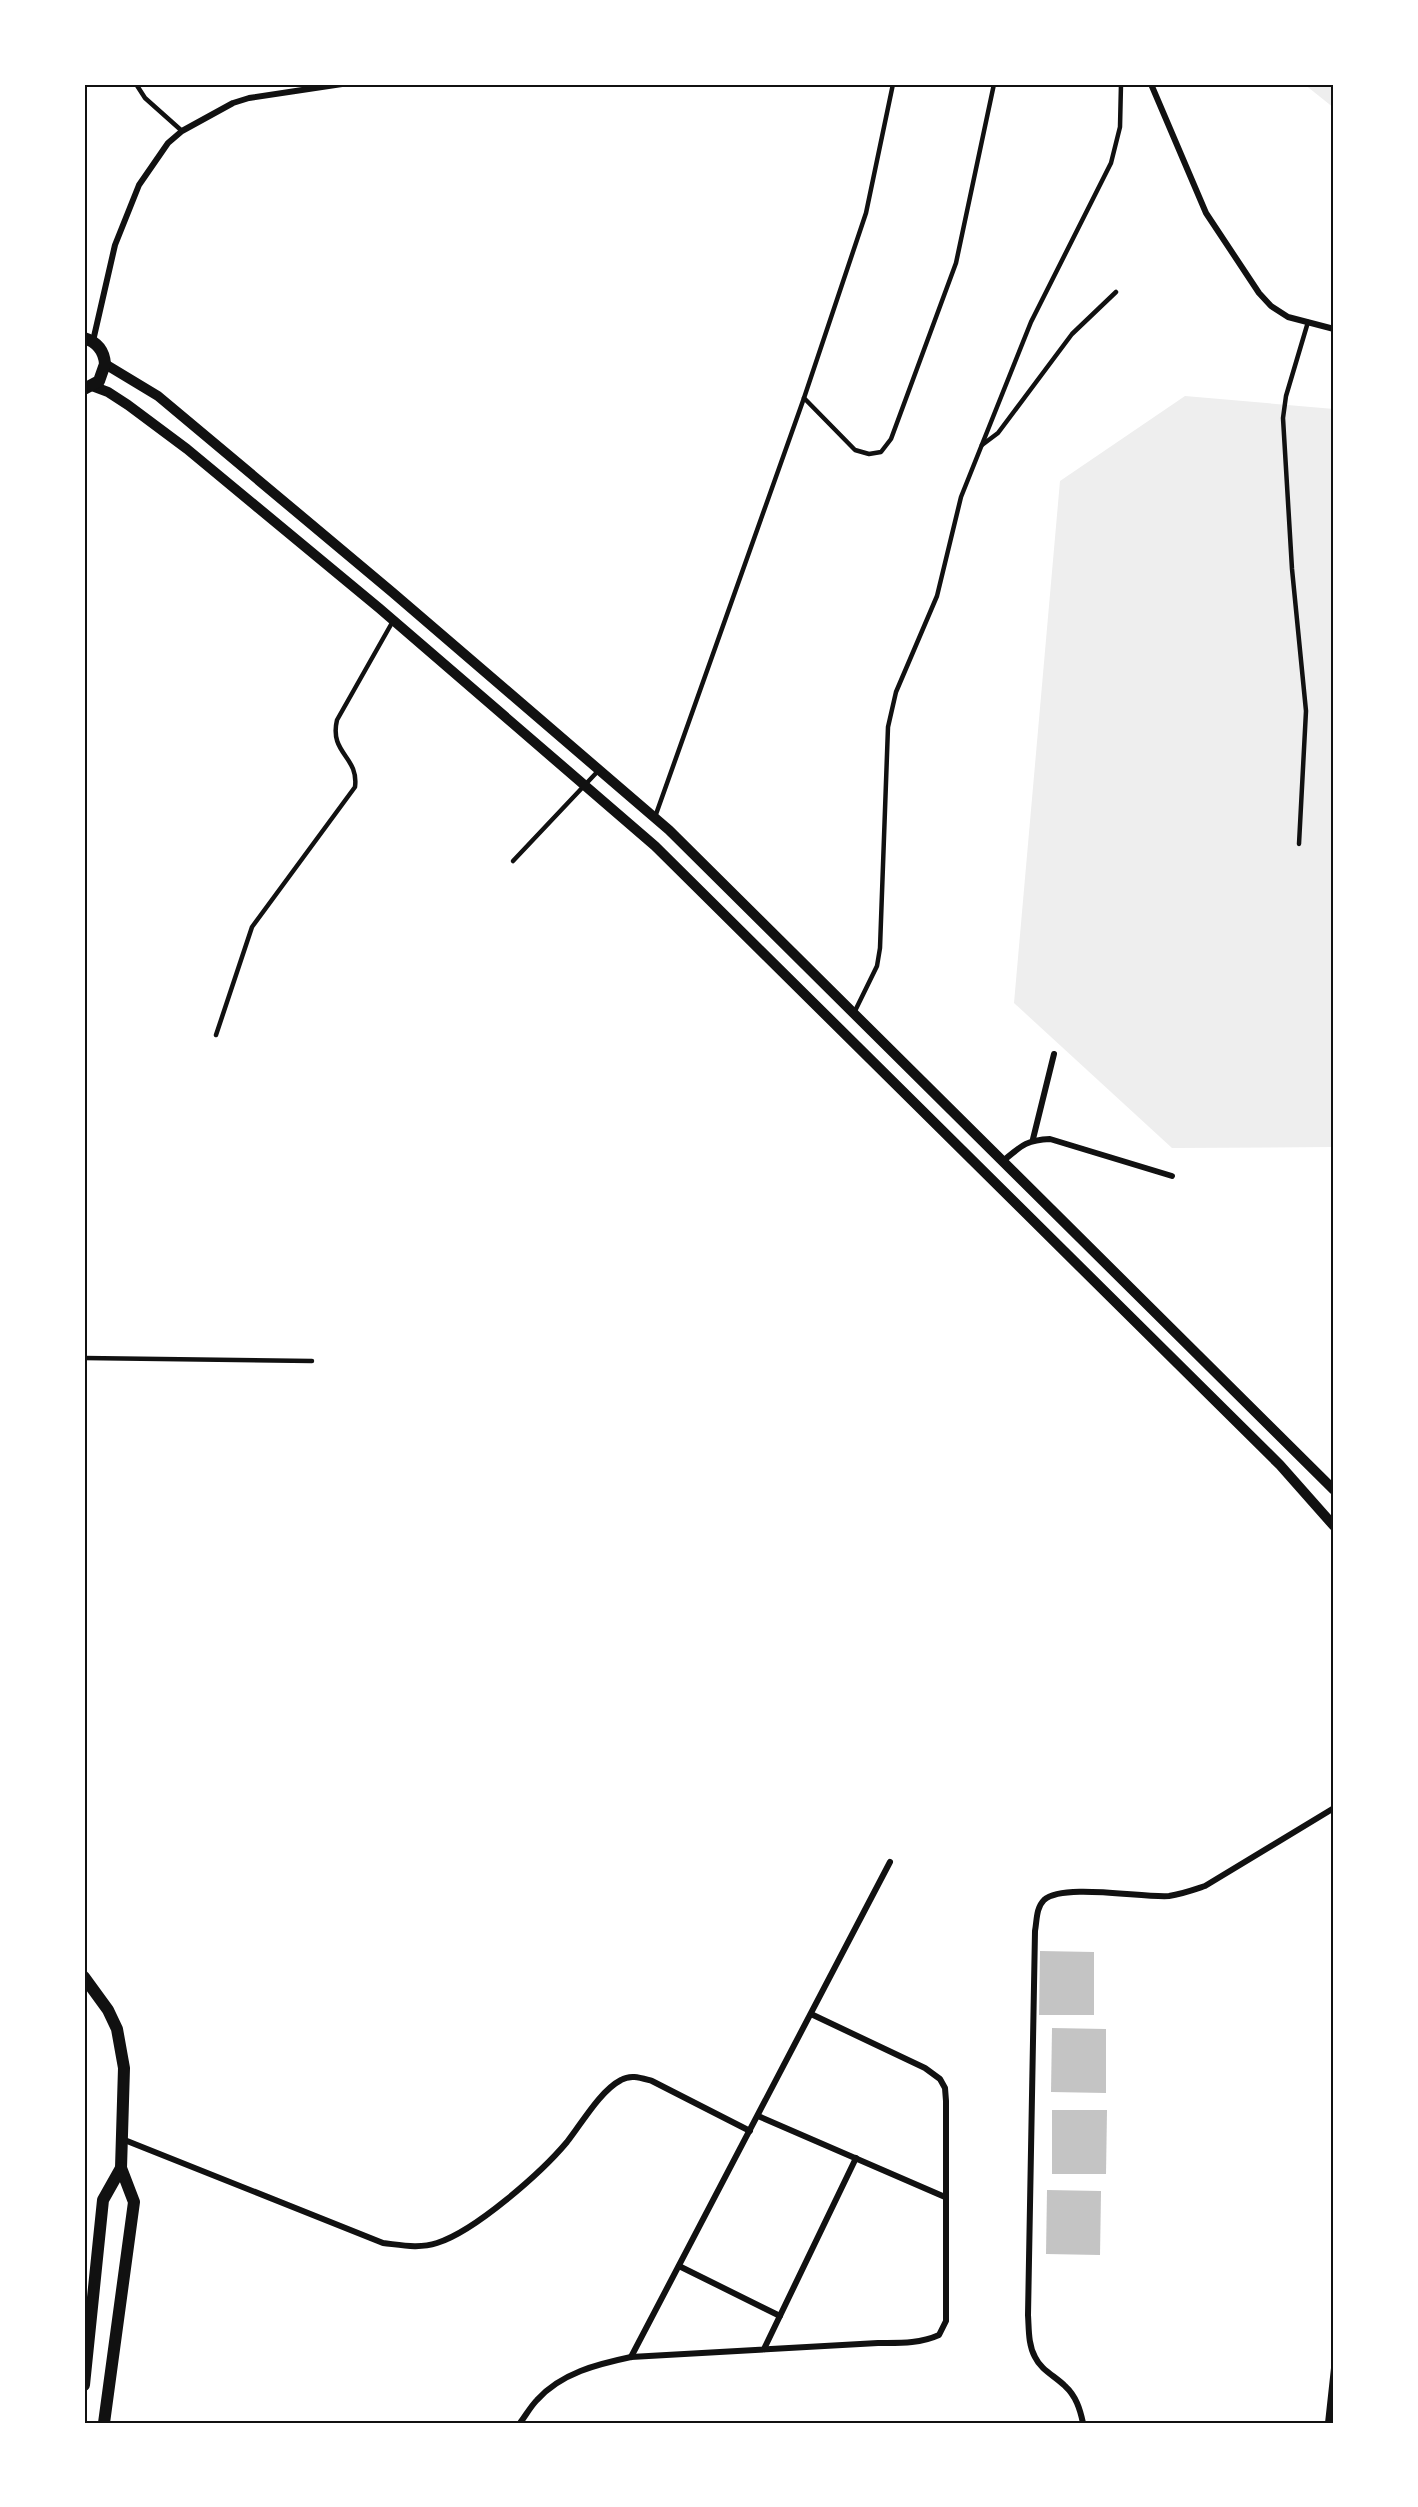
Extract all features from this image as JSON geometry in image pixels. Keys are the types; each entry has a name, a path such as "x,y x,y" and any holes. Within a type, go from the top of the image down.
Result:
{"main road":[{"path":"87,338 104,355 105,364 104,373 88,387"},
{"path":"84,1977 108,2010 117,2030 124,2068 121,2168 134,2202 104,2423"},
{"path":"84,2385 103,2200 121,2168"}],"street":[{"path":"87,338 115,245 139,185 168,143 182,131 233,103 249,98 342,84"},
{"path":"1151,84 1198,196 1259,293 1271,306 1288,317 1334,329"},
{"path":"105,364 158,396 655,817 1334,1490"},
{"path":"88,387 118,399 187,448 655,846 1280,1465 1334,1526"},
{"path":"1033,1139 1054,1054"},
{"path":"1003,1161 1023,1144 1033,1139 1050,1138 1172,1176"},
{"path":"1083,2423 1078,2403 1072,2392 1044,2370 1035,2357 1029,2340 1035,1931 1038,1908 1045,1899 1068,1892 1168,1896 1189,1892 1205,1886 1334,1808"},
{"path":"631,2357 890,1862"},
{"path":"520,2423 537,2399 566,2377 600,2363 631,2357 910,2343 939,2335 946,2322 945,2197 948,2146 945,2088 940,2079 925,2068 811,2014"},
{"path":"122,2139 383,2243 412,2247 436,2243 461,2232 525,2184 565,2144 609,2088 622,2079 634,2076 652,2081 750,2131"},
{"path":"758,2116 945,2197"},
{"path":"764,2349 856,2158"},
{"path":"679,2266 780,2316"},
{"path":"1328,2423 1334,2367"}],"lane":[{"path":"136,84 146,98 182,131"},
{"path":"655,817 804,398 866,213 893,84"},
{"path":"804,398 855,450 869,454 881,452 891,439 956,263 994,84"},
{"path":"854,1013 877,966 880,948 888,727 891,708 937,596 956,514 1031,322 1111,163 1120,127 1122,84"},
{"path":"982,445 998,433 1072,334 1116,292"},
{"path":"1299,844 1306,711 1292,569 1283,418 1286,396 1308,322"},
{"path":"216,1035 252,927 355,787 356,776 352,765 337,746 334,733 337,720 393,621"},
{"path":"513,861 599,770"},
{"path":"84,1358 312,1360"}],"shaded area":[{"path":"1304,84 1334,84 1334,108"},
{"path":"1185,396 1334,409 1334,1147 1172,1148 1014,1003 1060,481"}],"building":[{"path":"1040,1951 1094,1952 1094,2015 1039,2015"},
{"path":"1052,2028 1106,2029 1106,2093 1051,2092"},
{"path":"1052,2110 1107,2110 1106,2174 1052,2174"},
{"path":"1047,2190 1101,2191 1100,2255 1046,2254"}]}
